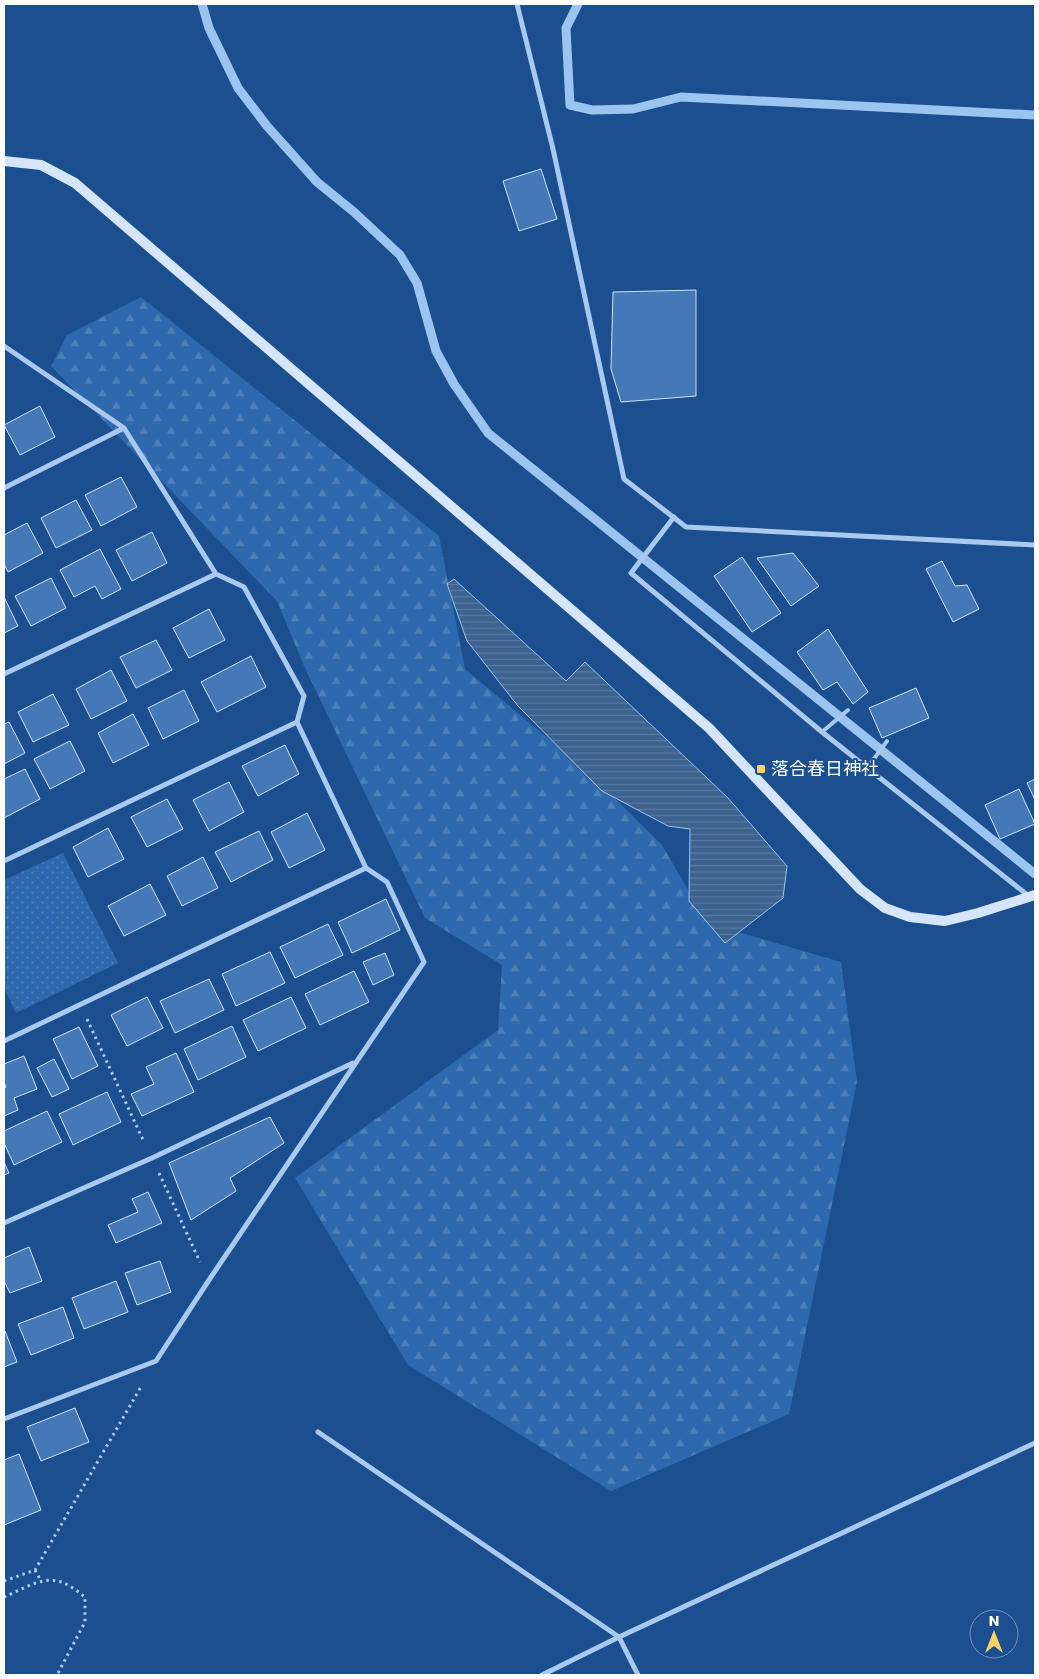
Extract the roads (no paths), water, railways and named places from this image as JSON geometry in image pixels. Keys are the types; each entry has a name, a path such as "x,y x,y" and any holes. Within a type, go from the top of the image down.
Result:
{"street":[{"path":"518,4 553,149 624,479 686,527 1035,545"},
{"path":"4,161 41,165 75,183 709,728 860,889 884,908 910,917 945,921 1033,896"},
{"path":"4,346 124,428 216,574 244,587 304,696 297,722 366,868 386,882 424,962 355,1062 156,1361 4,1419"},
{"path":"4,488 124,428"},
{"path":"674,517 631,573 822,732 1033,896"},
{"path":"4,674 216,574"},
{"path":"4,861 297,722"},
{"path":"4,1041 366,868"},
{"path":"4,1223 152,1158 355,1062"},
{"path":"318,1432 619,1637 638,1675"},
{"path":"542,1675 619,1637 1035,1443"}],"lane":[{"path":"822,732 848,710"},
{"path":"868,767 887,742"}],"waterway":[{"path":"202,4 209,28 238,88 267,126 317,182 354,212 400,255 417,283 436,351 454,384 488,433 1035,874"},
{"path":"578,4 566,28 570,105 592,110 633,109 681,97 1035,115"}],"place":[{"name":"落合春日神社","path":"761,769"}]}
